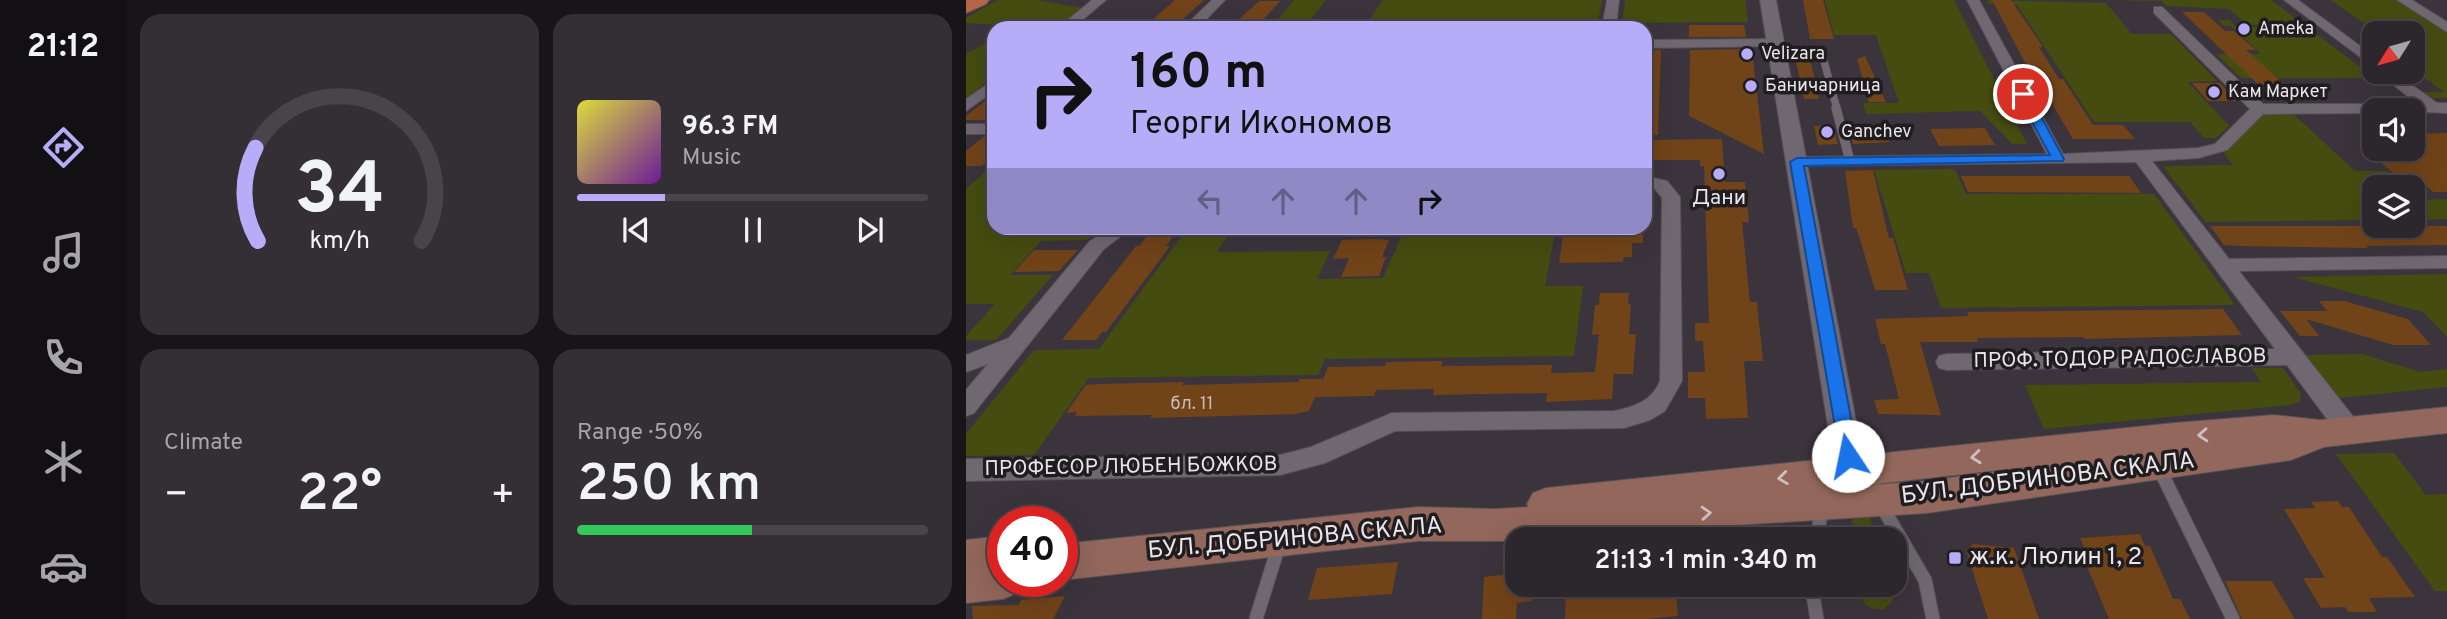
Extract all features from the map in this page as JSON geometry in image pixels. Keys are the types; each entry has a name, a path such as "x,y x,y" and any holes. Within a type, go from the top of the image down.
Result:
{"main road":[{"path":"966,8 979,0"},
{"name":"БУЛ. ДОБРИНОВА СКАЛА","path":"1078,560 1418,524 1491,509 1851,470 2174,437 2274,429 2335,432 2447,420"},
{"name":"БУЛ. ДОБРИНОВА СКАЛА","path":"1418,524 1494,526 1822,522 1878,500 1927,497 2158,466 2291,446 2335,432"},
{"path":"966,558 987,556"},
{"path":"966,584 987,582"}],"street":[{"path":"1074,21 1100,0"},
{"path":"1197,21 1219,0"},
{"path":"1610,21 1613,0"},
{"path":"1768,0 1851,470 1878,500"},
{"path":"1973,0 2058,159"},
{"path":"2290,0 2362,54"},
{"path":"2403,0 2447,28"},
{"path":"2158,10 2259,108 2440,108"},
{"path":"1652,44 1776,43"},
{"path":"2403,84 2440,108"},
{"path":"966,106 987,90"},
{"path":"1797,162 2058,159 2211,151 2233,136 2259,108"},
{"path":"966,129 987,129"},
{"path":"2140,156 2293,357 2335,432"},
{"name":"ПРОФЕСОР ЛЮБЕН БОЖКОВ","path":"966,470 1280,465 1316,456 1392,422 1614,419 1636,416 1653,408 1668,394 1671,381 1671,197 1661,186 1652,183"},
{"path":"966,407 1097,245 1112,235"},
{"path":"2223,265 2447,262"},
{"path":"966,364 1015,344"},
{"name":"ПРОФ. ТОДОР РАДОСЛАВОВ","path":"1947,362 2293,357"},
{"path":"1822,522 1851,470"}],"lane":[{"path":"1821,50 1850,161"},
{"path":"2158,466 2233,619"},
{"path":"1878,500 1925,580 1933,619"},
{"path":"1256,619 1282,537"},
{"path":"1813,597 1817,619"}],"green space":[{"path":"998,0 1036,0 1083,8 1066,21 987,21 987,24 966,23 966,18"},
{"path":"1294,0 1326,0 1310,21 1276,21"},
{"path":"1383,0 1602,0 1598,21 1310,21 1369,20"},
{"path":"1625,0 1745,0 1748,22 1652,23 1622,21"},
{"path":"1825,0 1954,0 2027,144 2012,144 1980,111 1866,114 1863,103 1899,103 1876,35 1834,35"},
{"path":"1987,0 2106,3 2132,34 2171,34 2217,81 2188,82 2229,126 2216,138 2204,138 2190,122 2094,122 2017,5 1989,4"},
{"path":"2102,0 2271,0 2362,68 2362,78 2241,78 2216,54 2261,54 2231,26 2224,26 2218,20 2230,20 2236,27 2303,28 2298,24 2248,25 2229,9 2167,6 2161,1"},
{"path":"2331,0 2395,0 2447,33 2447,98 2430,98 2422,92 2444,92 2426,79 2426,21 2362,22"},
{"path":"987,42 987,82 966,98 966,54"},
{"path":"2265,112 2291,112 2355,171 2388,171 2393,175 2362,175 2362,220 2206,222 2163,166 2233,165 2224,154"},
{"path":"1955,169 1966,194 2154,194 2235,305 1941,308 1929,273 1906,273 1874,170"},
{"path":"987,170 987,235 1094,235 1086,240 1041,241 1010,275 1053,275 996,340 966,340 966,336 995,304 966,304 966,189"},
{"path":"2447,199 2447,219 2425,220 2425,200"},
{"path":"1182,235 1223,235 1226,238 1217,252 1330,251 1317,279 1383,278 1402,235 1555,235 1545,286 1583,286 1574,356 1325,359 1318,375 1089,378 1034,455 966,456 966,434 1034,350 1099,349"},
{"path":"2447,274 2447,337 2423,312 2293,277"},
{"path":"2362,354 2420,372 2447,369 2447,387 2339,398 2306,355"},
{"path":"2252,368 2283,368 2301,394 2300,402 2044,429 2025,385 2261,382"},
{"path":"2394,453 2426,495 2447,494 2447,591 2435,591 2336,454"},
{"path":"1868,512 1873,527 1853,527 1852,513"},
{"path":"1861,597 1893,597 1893,600 1884,609 1878,609 1868,606"}],"building":[{"path":"1175,0 1204,0 1181,21 1151,21"},
{"path":"1803,0 1823,0 1834,39 1810,39"},
{"path":"1992,0 2011,0 2043,47 2039,47 2059,79 2063,79 2093,125 2123,125 2135,139 2073,139 2037,78 2034,78 2029,70"},
{"path":"1259,1 1280,1 1262,21 1237,21"},
{"path":"2182,12 2204,12 2225,31 2234,31 2256,50 2246,50 2292,91 2265,91"},
{"path":"1689,25 1744,25 1746,37 1689,37"},
{"path":"1661,50 1658,135 1652,135 1652,51"},
{"path":"1690,50 1752,51 1764,154 1689,116"},
{"path":"1809,54 1819,99 1804,99 1795,57"},
{"path":"1865,56 1886,102 1869,102 1857,59"},
{"path":"2192,83 2220,83 2236,101 2208,101"},
{"path":"987,100 987,120 966,120 966,116"},
{"path":"1833,125 1838,144 1818,145 1814,126"},
{"path":"1883,128 1890,142 1853,144 1849,129"},
{"path":"1985,128 1995,145 1939,146 1930,129"},
{"path":"2447,133 2447,192 2433,192 2425,185 2425,175 2395,175 2379,161 2425,161 2425,134"},
{"path":"983,137 987,137 987,161 982,166 966,166 966,151"},
{"path":"1722,139 1725,182 1745,182 1749,222 1742,222 1750,302 1757,302 1763,361 1744,361 1748,418 1706,419 1705,398 1688,398 1688,372 1705,372 1703,341 1695,341 1695,323 1709,323 1704,166 1700,166 1700,160 1652,160 1652,140"},
{"path":"1873,170 1889,238 1893,238 1908,290 1875,290 1860,239 1856,228 1853,228 1845,171"},
{"path":"1961,176 2129,176 2141,193 1968,192"},
{"path":"2210,226 2362,226 2362,238 2425,238 2425,226 2447,226 2447,245 2366,246 2368,248 2224,245"},
{"path":"1563,235 1643,235 1643,243 1632,243 1632,257 1624,257 1623,262 1559,263"},
{"path":"1147,236 1173,236 1166,246 1170,246 1106,332 1102,332 1096,340 1062,340 1136,246"},
{"path":"1342,240 1389,240 1382,257 1386,257 1379,276 1341,277 1349,258 1333,259"},
{"path":"1034,250 1078,250 1059,271 1014,272"},
{"path":"1600,293 1629,293 1629,334 1636,334 1633,374 1614,374 1612,399 1546,402 1547,393 1433,395 1434,389 1376,390 1374,396 1315,397 1309,411 1296,414 1150,418 1152,415 1075,416 1077,412 1066,413 1086,385 1097,384 1298,382 1300,379 1323,379 1328,367 1385,366 1386,362 1443,361 1441,366 1552,365 1551,373 1595,372 1599,334 1592,335 1595,305 1599,305"},
{"path":"2319,301 2344,301 2408,319 2431,345 2393,345 2306,319 2319,336 2300,336 2280,311 2327,311"},
{"path":"2223,309 2242,335 2084,339 1977,338 1978,342 1920,342 1941,415 1878,414 1874,400 1899,399 1885,344 1881,344 1875,319 1969,316 1967,312"},
{"path":"2338,501 2342,507 2349,507 2382,557 2387,557 2415,597 2369,598 2377,612 2348,612 2345,607 2321,608 2303,578 2325,578 2284,509 2315,508 2311,502"},
{"path":"2140,534 2145,546 2150,546 2173,599 2180,599 2190,619 2109,619 2084,559 2088,558 2080,538"},
{"path":"1973,544 2014,548 2039,619 1988,619 1966,550"},
{"path":"1398,562 1392,594 1308,600 1317,568"},
{"path":"1505,574 1505,597 1532,597 1532,601 1517,603 1516,619 1482,619 1484,577"},
{"path":"2225,581 2272,581 2295,619 2242,619"},
{"path":"1064,597 1053,619 973,619 972,606 1019,605 1021,600"},
{"path":"1566,597 1676,597 1678,616 1647,619 1565,619"}],"place":[{"name":"Ameka","path":"2244,29"},
{"name":"Velizara","path":"1747,54"},
{"name":"Баничарница","path":"1751,86"},
{"name":"Кам Маркет","path":"2214,92"},
{"name":"Ganchev","path":"1827,132"},
{"name":"Дани","path":"1719,174"},
{"name":"ж.к. Люлин 1, 2","path":"1955,558"}],"route":[{"path":"1848,456 1797,162 2058,159 2023,94"}]}
